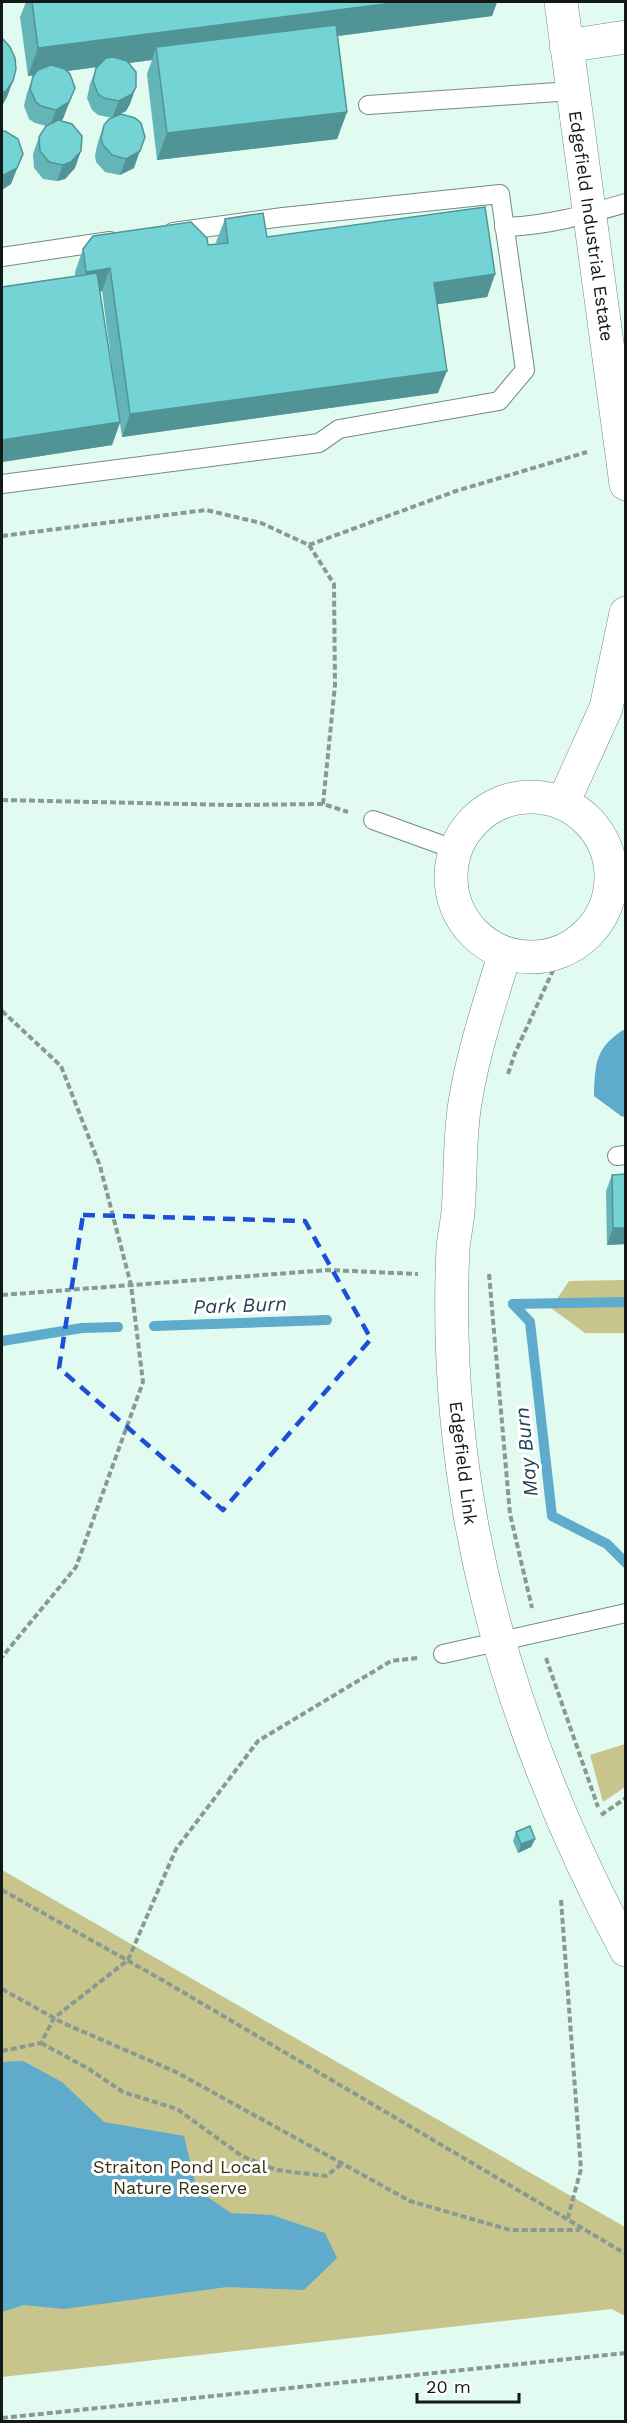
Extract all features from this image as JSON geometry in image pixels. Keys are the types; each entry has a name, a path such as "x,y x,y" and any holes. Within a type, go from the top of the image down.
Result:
{"street":[{"name":"Edgefield Industrial Estate","path":"561,2 620,442"},
{"path":"566,46 626,38"},
{"path":"620,442 625,482"},
{"path":"563,803 606,708 626,613"},
{"path":"538,797 563,803 584,817 601,837 618,886 595,925 580,940 562,951 534,957 505,953 483,941 465,922 454,900 451,874 456,849 469,826 488,809 512,799 538,797"},
{"name":"Edgefield Link","path":"505,953 483,1024 465,1104 452,1275 454,1391 467,1506 498,1642 528,1735 554,1802 626,1950"}],"lane":[{"path":"368,105 572,91"},
{"path":"2,484 319,443 339,429 499,401 525,370 500,194 283,216 154,235"},
{"path":"504,227 531,226 589,214 626,203"},
{"path":"2,256 130,238"},
{"path":"373,820 456,849"},
{"path":"443,1654 617,1615"}],"path":[{"path":"309,545 456,491 620,442"},
{"path":"2,536 206,510 261,523 309,545 334,584 335,685 323,804"},
{"path":"2,800 232,805 323,804 373,820"},
{"path":"508,1075 515,1053 562,951"},
{"path":"2,1011 61,1066 100,1166 131,1285 143,1382 76,1567 2,1657"},
{"path":"2,1296 328,1270 452,1275"},
{"path":"489,1271 510,1514 538,1632 566,1719 604,1823"},
{"path":"41,2043 54,2018 128,1960 176,1849 258,1741 391,1661 443,1654"},
{"path":"601,1815 626,1798"},
{"path":"567,2221 581,2169 559,1874 582,1863"},
{"path":"2,1890 128,1960 626,2254"},
{"path":"2,1989 54,2018 176,2072 410,2201 510,2230 584,2230"},
{"path":"2,2051 41,2043 89,2069 123,2092 177,2109 242,2156 276,2170 326,2176 343,2163"},
{"path":"2,2418 626,2353"}],"highlighted area":[{"path":"83,1215 305,1221 371,1339 223,1510 59,1368"}],"green space":[{"path":"625,1280 625,1333 585,1333 551,1308 569,1281"},
{"path":"625,1744 625,1787 603,1802 590,1755"},
{"name":"Straiton Pond Local Nature Reserve","path":"2,1870 625,2227 625,2316 612,2309 2,2377"}],"water":[{"path":"625,1029 625,1117 594,1096 596,1065 602,1050"},
{"path":"23,2061 62,2082 104,2122 184,2136 197,2190 231,2213 272,2215 325,2233 337,2258 304,2290 227,2287 64,2309 24,2305 2,2312 2,2062"}],"building":[{"path":"32,2 401,2 38,48"},
{"path":"336,25 347,112 167,133 156,47"},
{"path":"2,38 10,47 15,58 16,69 13,81 2,93"},
{"path":"113,57 127,61 136,72 136,87 132,94 119,101 104,98 98,94 93,81 96,68 106,58"},
{"path":"51,65 65,69 70,74 75,88 69,102 56,110 41,106 36,102 30,89 33,76 38,70"},
{"path":"121,114 135,118 141,123 145,137 140,151 126,159 112,155 103,145 101,138 104,125 109,119"},
{"path":"58,120 72,124 82,136 81,151 71,162 63,165 49,162 40,151 39,137 46,126"},
{"path":"2,131 18,139 23,154 17,168 4,175 2,175"},
{"path":"485,207 495,274 434,283 447,371 130,414 110,268 86,272 83,249 93,236 191,222 207,238 208,245 228,243 225,219 263,213 267,237"},
{"path":"97,273 120,422 2,440 2,287"},
{"path":"626,1174 626,1228 613,1228 612,1175"},
{"path":"530,1826 535,1839 521,1844 516,1832"}],"waterway":[{"path":"513,1304 626,1302"},
{"name":"May Burn","path":"513,1304 530,1322 552,1516 607,1544 626,1563"},
{"name":"Park Burn","path":"154,1326 327,1320"},
{"name":"Park Burn","path":"2,1341 82,1328 118,1327"}]}
